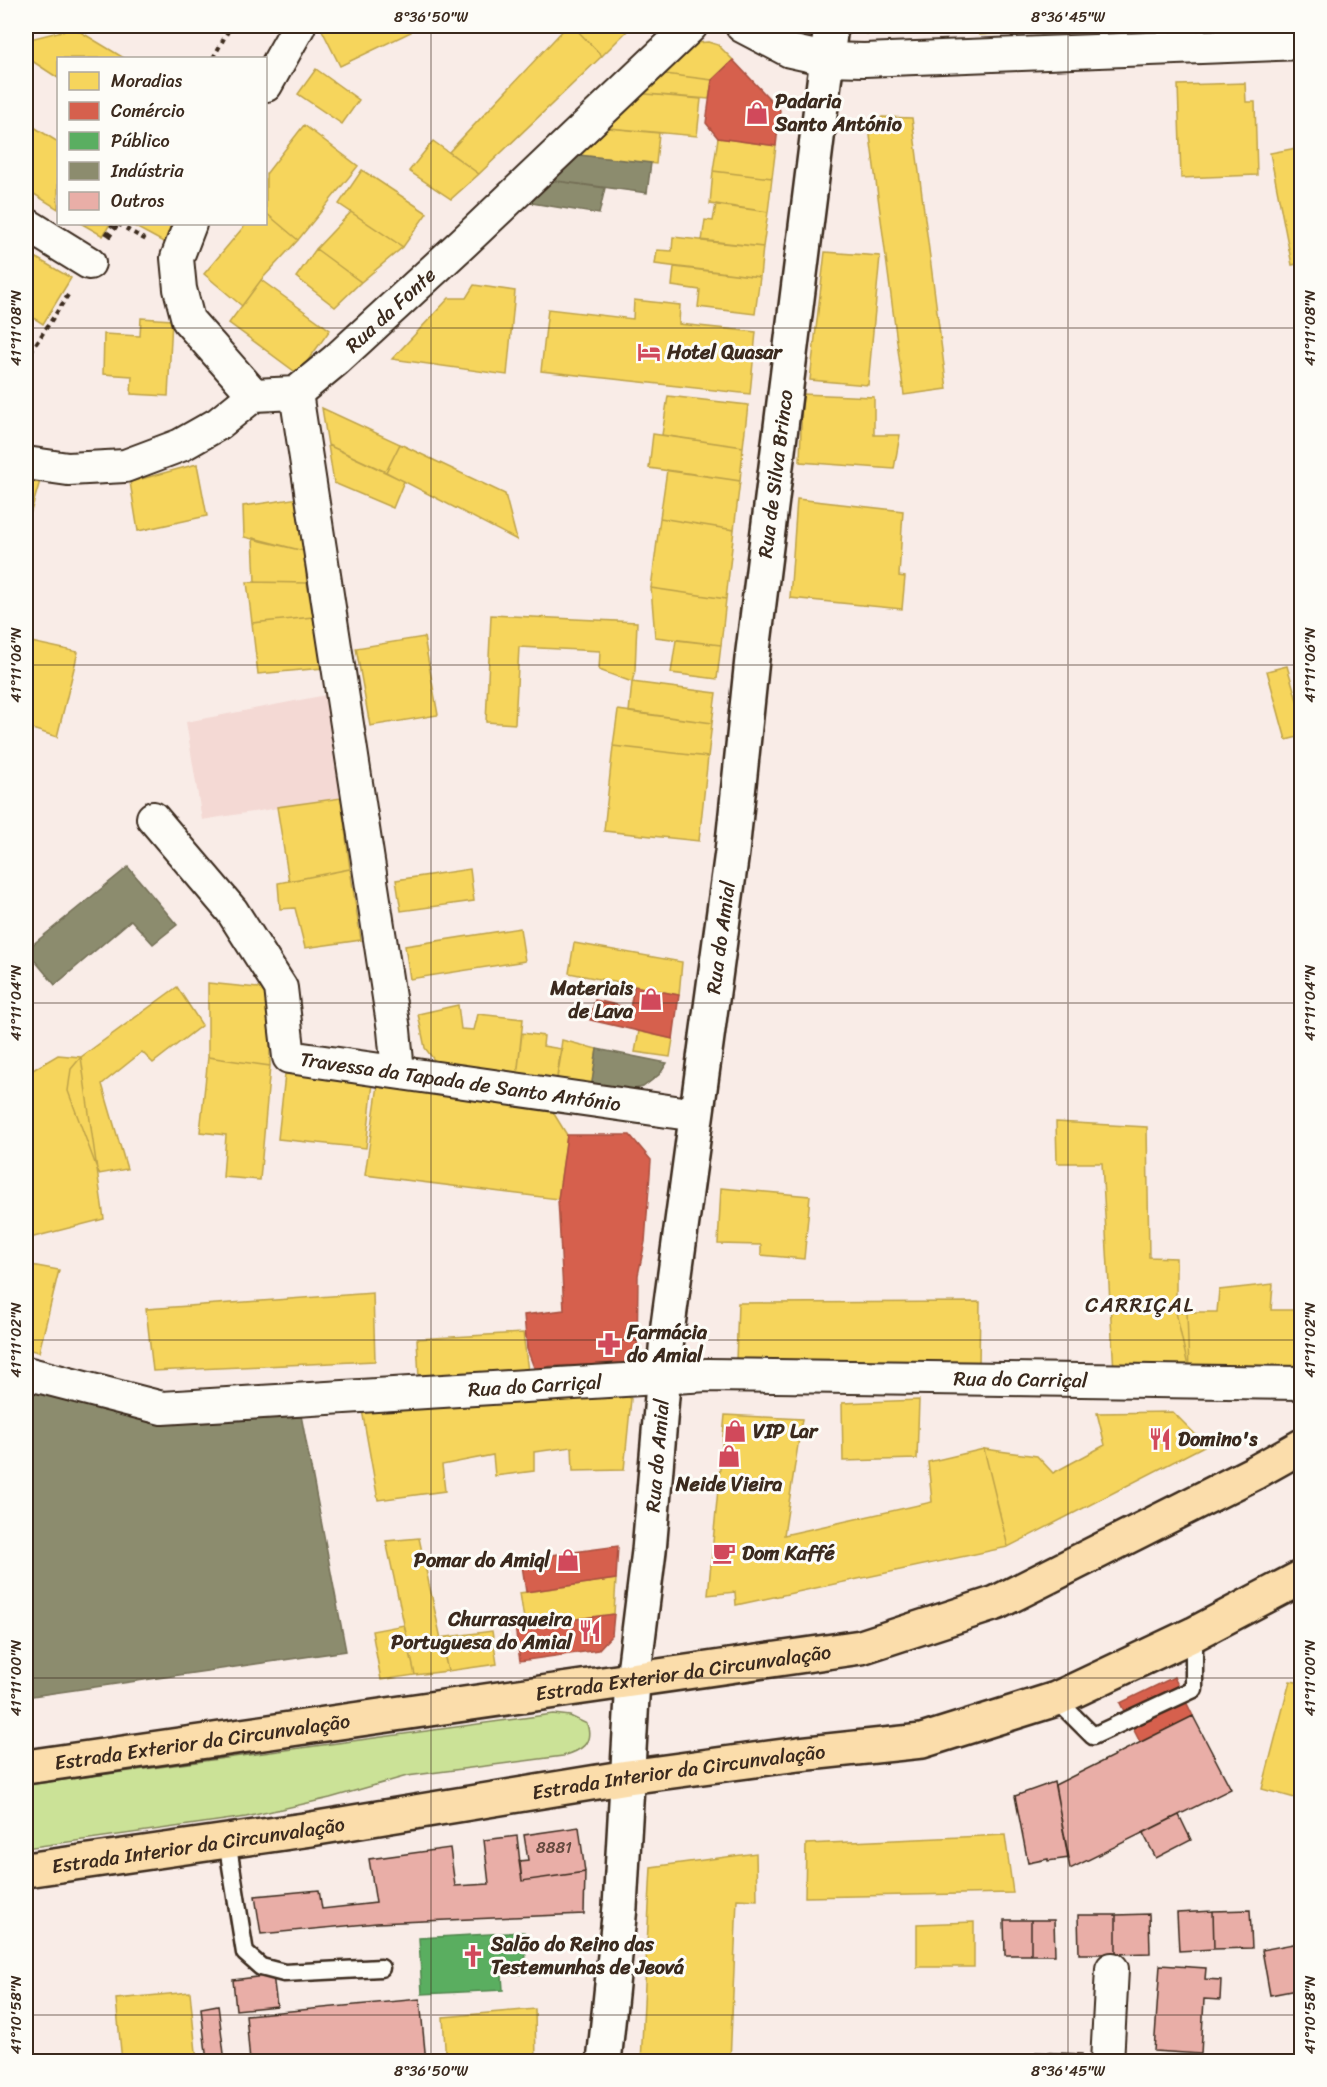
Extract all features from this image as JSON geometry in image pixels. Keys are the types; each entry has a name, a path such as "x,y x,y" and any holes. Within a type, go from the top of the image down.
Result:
{"main road":[{"name":"Rua de Silva Brinco","path":"732,852 752,659 831,26"},
{"name":"Rua do Amial","path":"604,2061 620,1907 633,1680 649,1551 662,1378 732,852"},
{"name":"Estrada Exterior da Circunvalação","path":"26,1767 861,1647 996,1603 1302,1446"},
{"name":"Estrada Interior da Circunvalação","path":"26,1870 628,1778 799,1754 922,1741 1056,1699 1194,1634 1302,1577"}],"street":[{"path":"267,83 299,26"},
{"name":"Rua da Fonte","path":"296,393 336,360 455,250 691,26"},
{"path":"742,26 790,51 826,58 864,60 1298,37"},
{"path":"26,224 89,263"},
{"path":"190,225 177,258 180,289 188,320 254,395"},
{"path":"26,462 68,469 125,465 181,446 218,424 254,395 296,393 394,1030 398,1072"},
{"name":"Travessa da Tapada de Santo António","path":"153,818 232,911 281,988 289,1056 696,1115"},
{"name":"Rua do Carriçal","path":"26,1373 162,1408 707,1375 1302,1383"},
{"path":"1107,2061 1112,1969"}],"lane":[{"path":"1056,1699 1093,1736 1173,1699 1194,1689 1194,1634"},
{"path":"227,1841 245,1953 261,1967 284,1973 381,1968"}],"path":[{"path":"214,57 231,26"},
{"path":"110,237 117,225"}],"shaded area":[{"path":"326,695 341,798 202,820 186,722"}],"green space":[{"path":"553,1714 570,1716 587,1724 589,1737 584,1746 563,1756 407,1776 330,1798 246,1817 26,1848 26,1785"}],"building: Moradias":[{"path":"320,26 408,26 411,32 340,66"},
{"path":"567,26 573,26 602,56 479,174 449,152"},
{"path":"573,26 632,26 602,56"},
{"path":"856,26 957,26 957,32 867,34"},
{"path":"979,26 1062,26 1063,29 979,35"},
{"path":"1072,26 1149,26 1072,29"},
{"path":"74,28 122,57 57,57 57,77 26,57 26,40"},
{"path":"708,42 718,45 733,60 712,80 657,73 677,52 696,43"},
{"path":"316,69 359,100 342,124 298,94"},
{"path":"657,73 712,80 709,99 634,93"},
{"path":"1245,83 1246,102 1255,102 1257,175 1181,178 1178,85"},
{"path":"634,93 701,99 697,136 598,127"},
{"path":"882,117 912,118 947,389 904,395 869,128"},
{"path":"26,122 57,141 57,208 26,189"},
{"path":"304,125 358,166 298,240 267,214 267,173"},
{"path":"598,127 659,133 656,164 569,154"},
{"path":"718,138 776,146 772,178 713,171"},
{"path":"433,141 479,174 451,199 409,171"},
{"path":"1302,147 1302,263 1292,265 1270,153"},
{"path":"362,170 427,213 403,247 339,204"},
{"path":"713,171 772,178 768,212 710,204"},
{"path":"716,204 768,212 763,247 702,241 705,220 713,221"},
{"path":"351,212 403,247 361,282 316,249"},
{"path":"267,214 298,240 261,280 242,306 204,274 245,225 267,225"},
{"path":"84,225 109,225 103,236"},
{"path":"132,225 177,225 167,244"},
{"path":"673,237 763,247 760,277 655,264 657,250 672,251"},
{"path":"316,249 361,282 335,307 296,277"},
{"path":"26,252 71,278 43,324 26,313"},
{"path":"825,252 880,256 868,385 810,380"},
{"path":"674,267 760,277 755,314 698,307 700,290 672,286"},
{"path":"261,280 330,330 298,374 229,323"},
{"path":"474,285 515,291 507,375 392,359 449,298 466,298"},
{"name":"Hotel Quasar","path":"634,300 680,305 679,324 756,332 750,394 541,371 548,309 633,319"},
{"path":"141,318 172,320 168,396 131,394 132,376 103,374 104,334 140,336"},
{"path":"802,394 874,397 874,435 900,435 894,469 800,462"},
{"path":"668,396 748,405 743,447 662,435"},
{"path":"322,408 400,444 386,472 328,445"},
{"path":"653,434 743,447 740,481 649,468"},
{"path":"400,444 505,494 517,540 386,472"},
{"path":"328,445 404,481 393,508 334,483"},
{"path":"197,464 207,516 138,531 130,482"},
{"path":"667,470 740,481 734,530 660,518"},
{"path":"26,479 40,481 26,528"},
{"path":"299,498 304,551 244,537 243,506"},
{"path":"797,499 903,511 899,576 905,577 902,609 790,598"},
{"path":"660,518 734,530 726,599 651,588"},
{"path":"253,538 304,551 307,583 255,582"},
{"path":"247,582 307,583 313,617 252,623"},
{"path":"651,588 726,599 721,645 655,637"},
{"path":"491,615 637,622 635,671 632,682 599,670 600,651 519,647 515,724 486,722"},
{"path":"313,617 323,668 258,674 252,623"},
{"path":"424,637 438,715 370,726 356,648"},
{"path":"676,640 721,645 717,679 671,673"},
{"path":"31,642 78,652 57,737 26,727 26,661"},
{"path":"1287,666 1299,707 1302,706 1302,736 1286,740 1267,671"},
{"path":"632,682 716,693 712,723 629,712"},
{"path":"618,710 712,723 708,757 613,746"},
{"path":"613,746 708,757 699,841 604,831"},
{"path":"341,798 350,869 289,881 277,807"},
{"path":"350,869 361,940 305,948 295,908 280,909 278,883"},
{"path":"470,869 474,901 401,911 396,880"},
{"path":"520,928 525,961 410,979 405,946"},
{"path":"574,943 682,962 679,995 569,973"},
{"path":"208,983 269,989 270,1066 208,1057"},
{"path":"177,987 202,1025 153,1063 142,1052 102,1084 127,1169 99,1174 68,1091 71,1069 81,1057"},
{"path":"458,1005 461,1029 474,1030 478,1014 523,1019 517,1077 446,1066 434,1060 425,1048 418,1014"},
{"path":"639,1031 673,1039 670,1057 635,1052"},
{"path":"522,1033 544,1036 543,1046 562,1049 556,1084 517,1077"},
{"path":"562,1040 597,1049 591,1089 556,1084"},
{"path":"58,1055 81,1057 104,1219 26,1239 26,1074"},
{"path":"208,1057 270,1066 260,1180 223,1177 226,1135 200,1132"},
{"path":"285,1074 373,1082 366,1148 278,1139"},
{"path":"378,1085 551,1109 567,1135 558,1199 365,1175"},
{"path":"1056,1122 1147,1127 1149,1257 1176,1258 1176,1312 1187,1312 1189,1371 1114,1372 1102,1163 1057,1163"},
{"path":"721,1188 810,1196 804,1259 761,1255 761,1245 718,1244"},
{"path":"26,1264 59,1270 39,1352 26,1349"},
{"path":"1273,1284 1271,1310 1302,1310 1302,1378 1189,1371 1176,1312 1217,1312 1219,1290"},
{"path":"373,1293 375,1361 153,1371 146,1309"},
{"path":"980,1302 979,1366 736,1361 738,1303"},
{"path":"523,1333 528,1371 419,1379 417,1339"},
{"path":"624,1392 631,1399 624,1470 573,1471 572,1447 534,1452 534,1471 495,1476 493,1455 442,1465 445,1491 378,1500 362,1410"},
{"path":"919,1400 917,1459 843,1461 842,1403"},
{"path":"1173,1412 1206,1445 1008,1547 984,1449 1037,1456 1053,1473 1105,1445 1097,1413"},
{"path":"725,1415 802,1419 784,1535 932,1502 928,1462 984,1449 1008,1547 736,1605 735,1592 708,1595"},
{"path":"419,1538 448,1671 415,1675 386,1541"},
{"path":"616,1579 614,1614 525,1626 520,1593"},
{"path":"404,1625 415,1675 381,1680 372,1631"},
{"path":"492,1631 497,1664 448,1671 440,1638"},
{"path":"1290,1681 1302,1683 1302,1800 1262,1789"},
{"path":"1005,1835 1013,1893 805,1897 806,1844"},
{"path":"756,1853 757,1900 737,1899 730,2062 641,2062 651,1867"},
{"path":"974,1922 974,1967 917,1967 917,1924"},
{"path":"190,1992 197,2062 122,2062 116,1999"},
{"path":"535,2009 536,2062 446,2062 443,2017"}],"building: Comércio":[{"path":"733,60 780,110 776,146 718,138 706,123 712,80"},
{"path":"634,986 679,995 673,1039 590,1020 595,1000 630,1008"},
{"path":"567,1135 630,1135 651,1160 645,1242 638,1275 637,1364 551,1366 535,1370 527,1349 524,1315 564,1310 558,1199"},
{"path":"618,1546 616,1579 526,1592 521,1559"},
{"path":"614,1614 612,1635 598,1650 520,1661 515,1627"},
{"path":"1174,1677 1193,1716 1140,1742 1120,1703"}],"building: Público":[{"name":"Salão do Reino das Testemunhas de Jeová","path":"524,1932 527,1974 502,1975 503,1990 422,1994 419,1938"}],"building: Indústria":[{"path":"569,154 651,163 647,193 542,179"},
{"path":"542,179 605,188 599,214 519,201"},
{"path":"128,867 177,925 153,944 131,920 55,985 26,950"},
{"path":"597,1049 667,1063 660,1074 643,1087 617,1093 591,1089"},
{"path":"26,1383 300,1410 346,1651 26,1697"}],"building: Outros":[{"path":"1193,1716 1231,1789 1070,1869 1055,1785"},
{"path":"1054,1782 1069,1858 1028,1863 1015,1796"},
{"path":"1179,1815 1191,1840 1156,1858 1143,1833"},
{"path":"579,1827 585,1872 522,1881 519,1861 528,1860 524,1835"},
{"path":"517,1836 522,1881 585,1872 584,1914 377,1923 261,1934 255,1896 319,1890 322,1909 376,1903 369,1859 450,1848 455,1886 489,1884 484,1840"},
{"path":"1250,1910 1252,1948 1214,1949 1213,1911"},
{"path":"1213,1911 1214,1949 1179,1951 1177,1913"},
{"path":"1149,1914 1150,1953 1116,1954 1116,1915"},
{"path":"1078,1915 1116,1915 1116,1954 1079,1954"},
{"path":"1004,1920 1031,1920 1031,1955 1005,1955"},
{"path":"1031,1920 1054,1920 1055,1955 1031,1955"},
{"path":"1298,1943 1302,1960 1302,1989 1270,1995 1262,1950"},
{"path":"1160,1965 1206,1968 1205,1979 1221,1980 1220,2000 1204,1999 1201,2054 1154,2051"},
{"path":"273,1975 277,2006 236,2010 233,1980"},
{"path":"420,1999 426,2062 250,2062 246,2015"},
{"path":"218,2005 225,2062 207,2062 201,2008"},
{"path":"1036,2052 1082,2054 1081,2062 1036,2062"}],"place":[{"name":"Padaria Santo António","path":"757,113"},
{"name":"Hotel Quasar","path":"649,352"},
{"name":"Materiais de Lava","path":"651,999"},
{"name":"Farmácia do Amial","path":"609,1344"},
{"name":"VIP Lar","path":"735,1431"},
{"name":"Domino's","path":"1160,1439"},
{"name":"Neide Vieira","path":"729,1456"},
{"name":"Dom Kaffé","path":"724,1553"},
{"name":"Pomar do Amiql","path":"568,1560"},
{"name":"Churrasqueira Portuguesa do Amial","path":"590,1631"},
{"name":"Salão do Reino das Testemunhas de Jeová","path":"473,1956"}],"district":[{"name":"CARRIÇAL","path":"1140,1305"}]}
